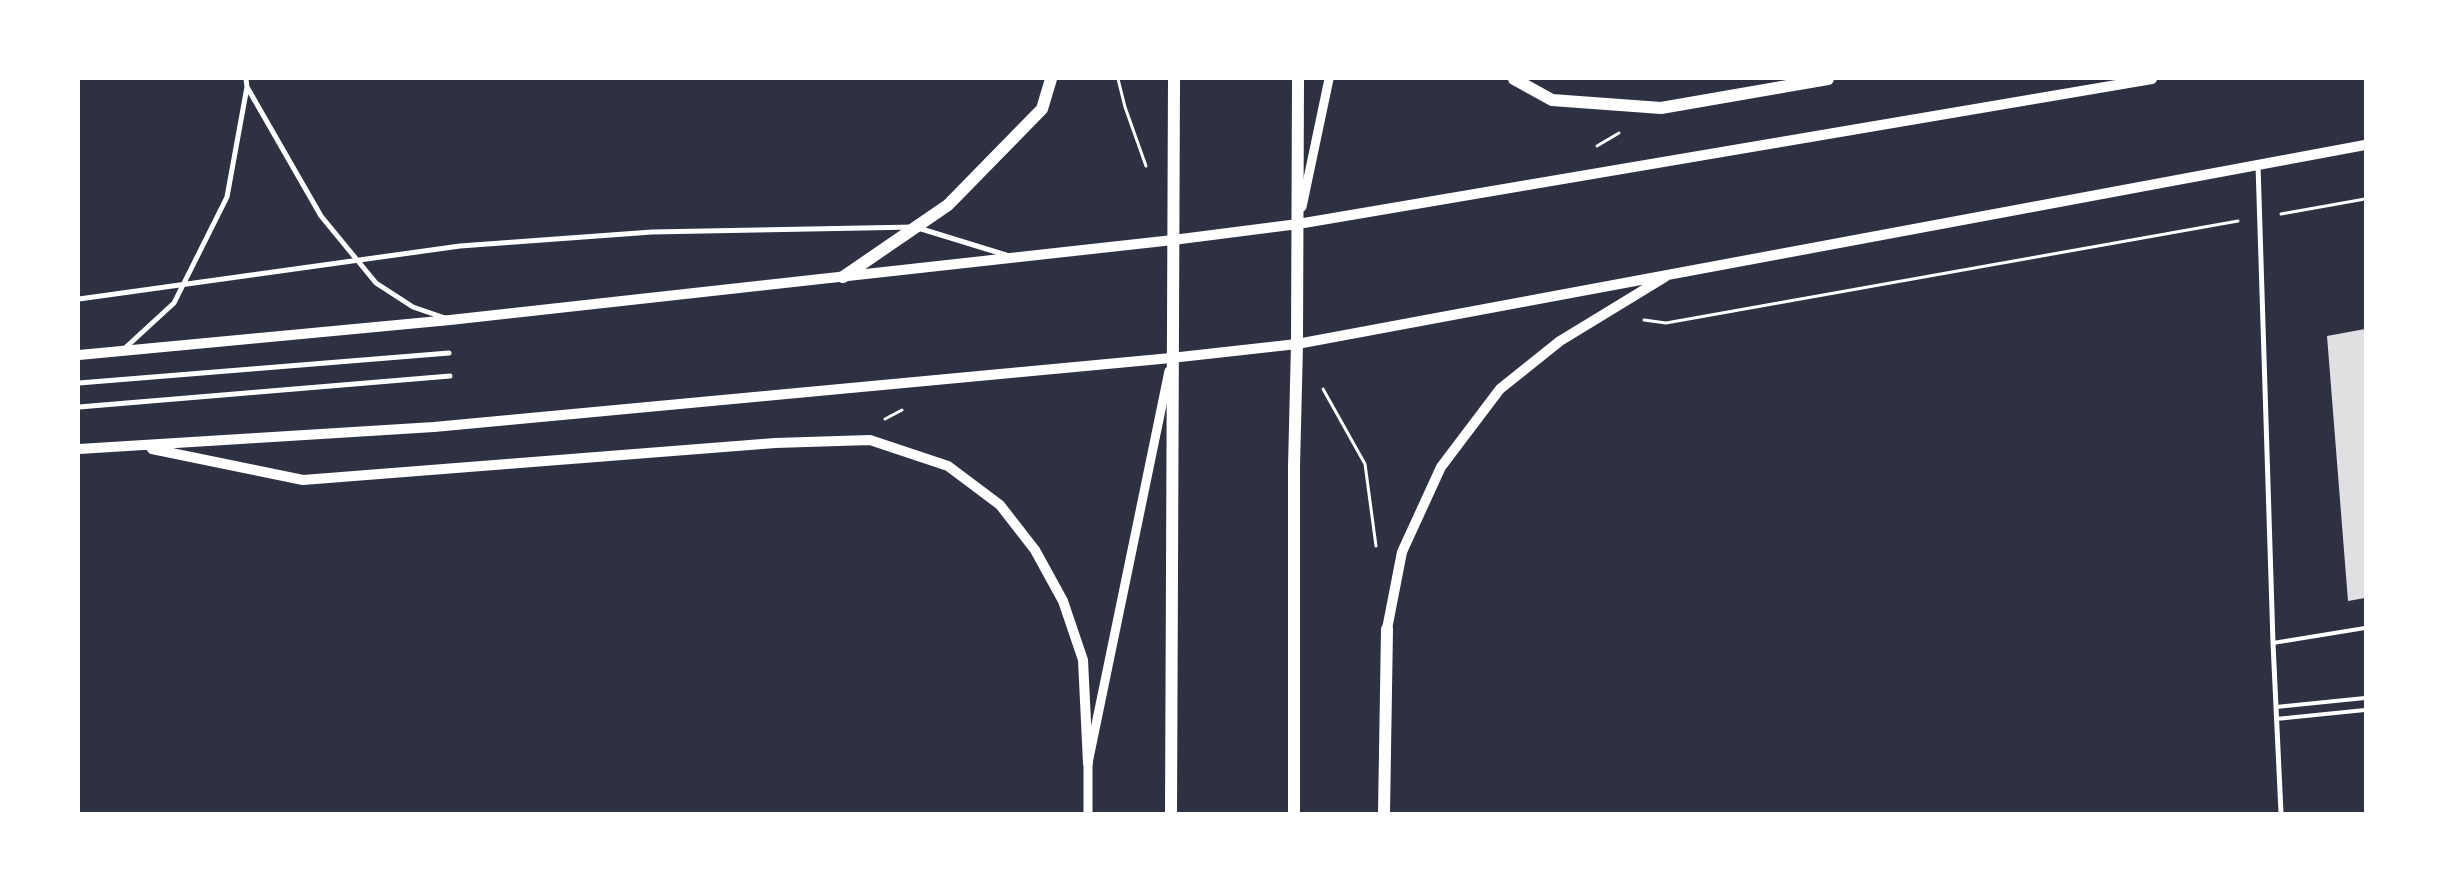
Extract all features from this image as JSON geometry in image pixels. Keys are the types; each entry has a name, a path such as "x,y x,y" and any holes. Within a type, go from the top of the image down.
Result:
{"main road":[{"path":"843,276 948,205 1042,109 1051,79"},
{"path":"1171,813 1171,358 1174,79"},
{"path":"1294,813 1294,467 1297,344 1298,79"},
{"path":"1514,79 1552,100 1661,108 1828,79"},
{"path":"79,355 450,320 1173,240 1298,224 2152,79"},
{"path":"79,449 434,427 1171,358 1297,344 2365,145"},
{"path":"1384,813 1387,629 1402,552 1441,467 1500,389 1560,341 1670,274"},
{"path":"138,446 303,480 775,443 870,440 948,466 1000,505 1035,550 1062,601 1083,660 1088,763"}],"street":[{"path":"120,352 174,303 227,197 247,87 246,79"},
{"path":"1298,224 1329,79"},
{"path":"247,87 321,216 376,284 405,302 450,320"},
{"path":"2258,164 2272,643 2281,813"},
{"path":"79,299 460,246 652,232 915,228 1014,258"},
{"path":"79,384 448,352"},
{"path":"1088,813 1088,763 1171,358"},
{"path":"79,407 450,376"}],"lane":[{"path":"2272,643 2365,628"},
{"path":"2276,707 2365,698"},
{"path":"2276,719 2365,710"}],"path":[{"path":"1118,79 1124,107 1147,169"},
{"path":"1603,315 1666,323 2365,199"},
{"path":"1321,387 1365,464 1377,551"}],"building":[{"path":"2365,329 2365,598 2348,601 2327,336"}]}
